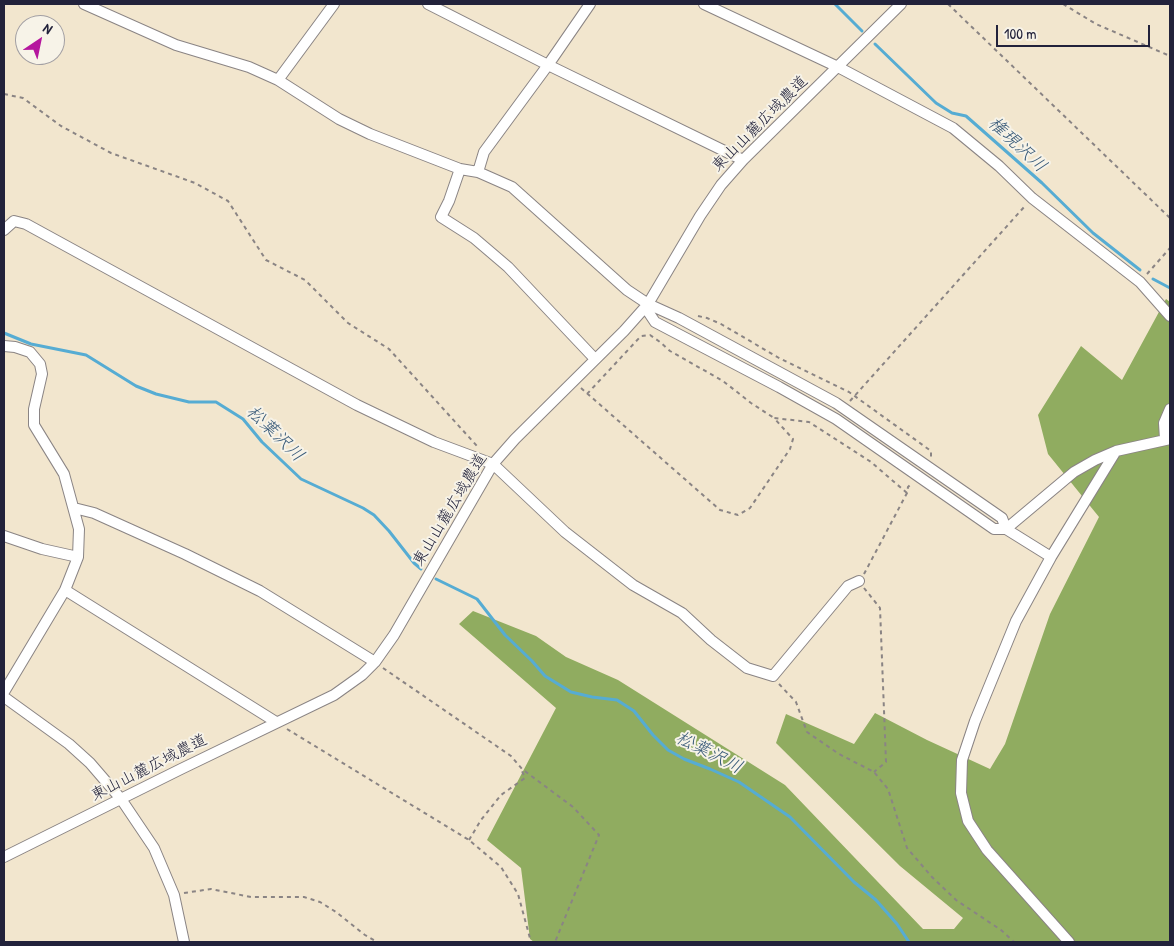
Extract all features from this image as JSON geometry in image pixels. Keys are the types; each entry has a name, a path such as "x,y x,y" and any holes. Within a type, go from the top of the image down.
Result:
{"street":[{"path":"84,4 176,45 248,67 278,80 339,119 370,134 460,169 478,172 512,187 606,273 646,306 679,318 843,408 1002,518 1006,529"},
{"path":"278,80 334,4"},
{"path":"428,4 743,160"},
{"path":"478,172 484,152 590,4"},
{"path":"704,4 838,67 953,128 999,166 1032,198 1140,282 1170,316"},
{"name":"東山山麓広域農道","path":"4,857 334,695 362,675 375,662 394,635 493,464 515,439 624,331 646,306 710,200 743,160 901,4"},
{"path":"460,169 449,201 441,217 474,238 508,267 595,359"},
{"path":"4,230 14,221 26,224 357,405 434,442 493,464 564,532 632,585 682,613 711,640 747,668 773,676 848,586 859,581"},
{"path":"646,306 655,322 836,419 994,529 1006,529 1051,557"},
{"path":"4,346 30,352 40,364 42,374 34,409 34,425 64,474 79,529 78,557 65,590 4,692"},
{"path":"1006,529 1074,472 1095,460 1116,451 1168,439 1164,423 1170,409"},
{"path":"1069,942 987,850 968,821 961,793 962,760 975,722 1016,621 1051,557 1116,451"},
{"path":"74,508 94,513 185,554 260,591 375,662"},
{"path":"4,536 42,549 78,557"},
{"path":"65,590 276,722"},
{"path":"4,697 70,744 90,763 121,799 154,848 174,895 184,942"}],"path":[{"path":"948,4 1170,218"},
{"path":"1064,4 1096,24 1170,56"},
{"path":"4,94 23,98 62,126 110,154 195,183 228,201 266,260 305,280 348,323 389,349 480,450"},
{"path":"843,408 1032,198"},
{"path":"1140,282 1170,248"},
{"path":"573,382 720,510 738,515 750,508 790,449 793,439 774,418 723,381 670,352 650,335 641,336 587,394"},
{"path":"774,418 809,422 872,462 906,493"},
{"path":"874,772 886,762 880,608 859,581 867,569 908,487 918,477"},
{"path":"375,662 511,756 522,769 573,807 599,835 555,942"},
{"path":"773,676 796,702 807,732 839,754 874,772 888,789 907,848 932,878 956,900 1001,930 1014,942"},
{"path":"276,722 469,840 501,867 518,894 531,942"},
{"path":"469,840 481,820 501,795 525,778 522,769"},
{"path":"174,895 210,889 251,897 304,897 320,902 377,942"}],"green space":[{"path":"1166,299 1170,302 1170,942 534,942 530,939 521,868 487,840 556,708 459,624 473,611 536,636 566,657 618,680 785,785 923,929 954,929 963,918 900,866 776,743 786,714 854,744 875,713 927,740 990,769 1005,744 1050,614 1099,517 1048,454 1038,415 1081,346 1122,380"}],"waterway":[{"name":"権現沢川","path":"835,4 862,31"},
{"name":"権現沢川","path":"875,44 936,103 952,113 966,116 1042,183 1093,233 1140,270"},
{"name":"権現沢川","path":"1153,279 1170,288"},
{"name":"松葉沢川","path":"4,333 31,344 86,355 136,386 156,394 189,402 216,402 243,419 262,442 301,479 374,515 421,569"},
{"name":"松葉沢川","path":"436,579 477,599 505,635 545,676 571,692 617,700 634,711 668,750 684,759 739,782 790,817 854,882 876,900 897,924 909,942"}]}
